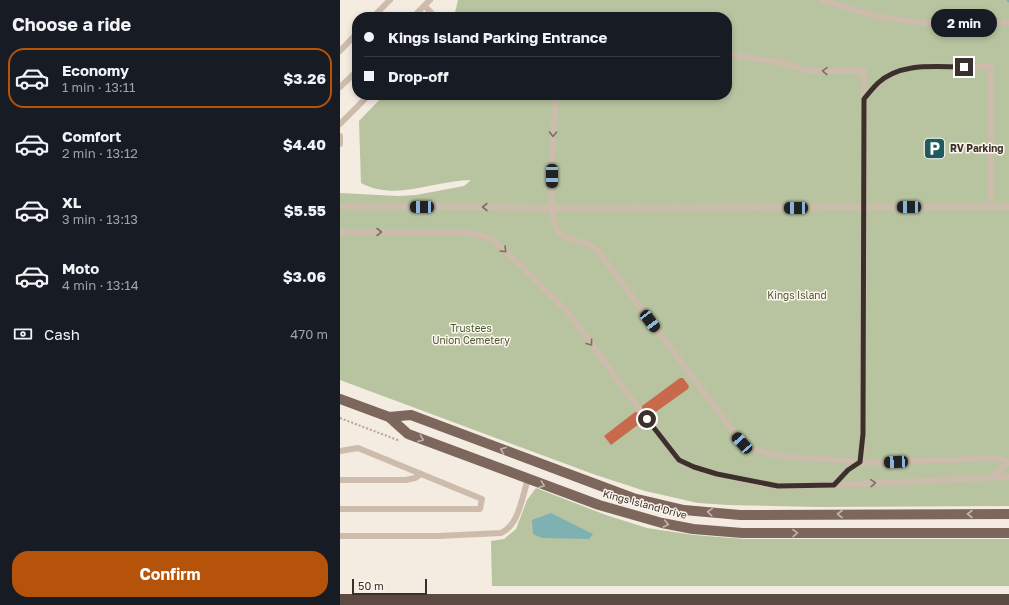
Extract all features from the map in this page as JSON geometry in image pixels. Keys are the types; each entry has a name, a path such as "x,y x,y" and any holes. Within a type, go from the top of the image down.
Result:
{"highway":[{"path":"340,600 1009,600"}],"main road":[{"name":"Kings Island Drive","path":"340,399 389,417 408,434 528,479 632,515 662,523 720,533 1009,533"},
{"name":"Kings Island Drive","path":"389,417 411,415 626,496 684,510 740,515 1009,514"}],"lane":[{"path":"378,12 390,0"},
{"path":"418,12 430,0"},
{"path":"821,0 876,16 923,23 1009,22"},
{"path":"425,6 430,12"},
{"path":"340,51 352,38"},
{"path":"732,55 780,62 809,71 864,71 863,447 860,462 848,470 834,485"},
{"path":"864,99 879,82 902,70 924,67 991,67 991,199"},
{"path":"340,87 352,76"},
{"path":"340,124 364,100"},
{"path":"556,100 553,129 552,208 555,227 558,232 568,239 588,243 598,251 742,443 756,450 779,455 874,463 997,458 1009,462"},
{"path":"340,136 340,144"},
{"path":"340,206 552,208 1009,207"},
{"path":"340,232 465,232 483,236 495,241 567,311 639,409"},
{"path":"647,419 679,460 694,467 717,474 778,486 1009,477"},
{"path":"340,451 358,448 482,499 480,509 340,509"},
{"path":"992,477 1009,462"},
{"path":"340,480 406,480 415,478 420,474"},
{"path":"340,536 461,535 501,533 508,530 514,520 528,479"}],"green space":[{"name":"Kings Island","path":"458,0 1009,0 1009,506 819,507 698,503 645,491 593,474 340,380 340,193 398,196 416,195 464,186 471,180 444,183 416,189 388,191 361,183 359,121 379,100 732,100 732,12 455,12"},
{"path":"536,488 606,515 647,528 694,535 744,539 1009,539 1009,586 492,586 491,541 504,539 516,529 527,500"}],"water":[{"path":"551,513 593,534 589,539 542,538 533,534 532,520"}],"building":[{"path":"680,378 683,378 689,386 688,389 650,416 645,415 643,421 611,445 604,436 635,412 642,412 642,406"}],"place":[{"name":"RV Parking","path":"935,148"}],"route":[{"path":"647,419 679,460 694,467 717,474 752,482 778,486 834,485 848,470 860,462 863,447 864,99 879,82 891,74 902,70 924,67 964,67"}],"park label":[{"name":"Trustees Union Cemetery","path":"471,334"}]}
